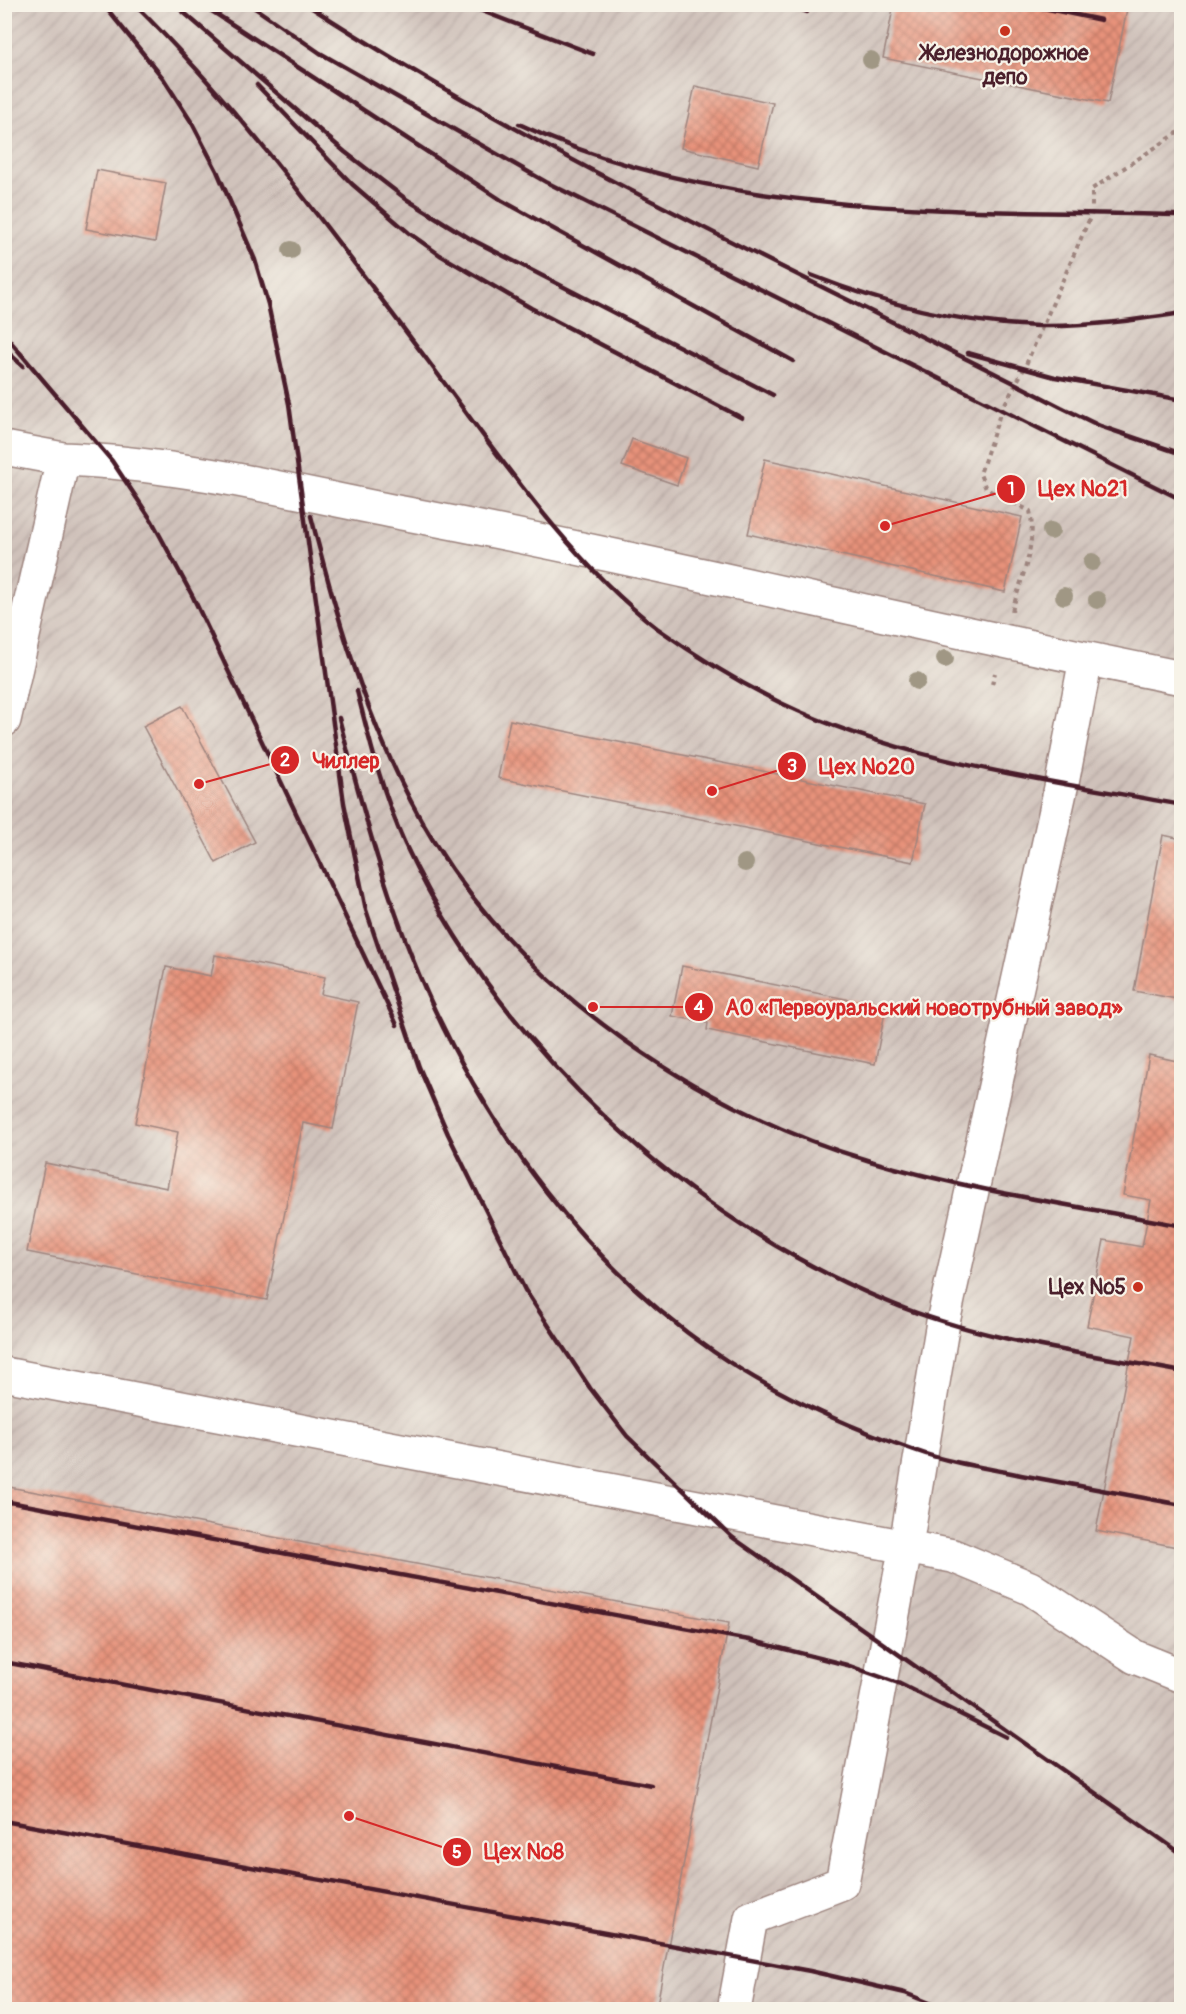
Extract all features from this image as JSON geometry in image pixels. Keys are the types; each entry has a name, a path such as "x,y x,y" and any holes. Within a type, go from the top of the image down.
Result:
{"lane":[{"path":"4,448 63,459 137,463 561,543 1086,659 1182,678"},
{"path":"4,720 15,618 63,459"},
{"path":"734,2010 751,1918 842,1883 906,1545 945,1311 1062,783 1086,659"},
{"path":"4,1374 906,1545 953,1556 1030,1588 1135,1657 1182,1676"}],"path":[{"path":"992,684 1031,542 1033,525 1030,511 986,489 980,474 1001,411 1023,369 1092,213 1092,189 1182,130"}],"shaded area":[{"path":"5,5 1181,5 1181,2009 5,2009"}],"building":[{"name":"Железнодорожное депо","path":"894,4 1128,4 1108,103 883,58"},
{"path":"695,86 773,103 758,166 681,148"},
{"path":"97,170 166,183 155,242 86,229"},
{"path":"632,439 686,458 677,485 622,466"},
{"path":"765,459 1022,517 1005,592 748,534"},
{"path":"182,706 255,842 216,863 143,726"},
{"path":"510,720 925,804 913,862 498,778"},
{"path":"1163,835 1182,839 1182,1000 1134,991"},
{"path":"215,955 325,977 321,994 358,1002 333,1129 303,1123 267,1300 27,1252 45,1163 167,1188 178,1132 135,1123 166,967 211,976"},
{"path":"682,966 886,1007 875,1064 707,1030 708,1023 672,1016"},
{"name":"Цех №5","path":"1180,1043 1182,1044 1182,1548 1096,1531 1134,1336 1087,1326 1104,1240 1142,1247 1151,1200 1123,1195 1149,1055 1177,1061"},
{"path":"4,1486 729,1623 656,2010 4,2010"}],"railway":[{"path":"103,4 163,78 192,123 217,171 255,260 268,304 289,404 344,803 366,910 419,1067 448,1134 525,1290 590,1388 627,1436 732,1537 1182,1854"},
{"path":"134,4 214,88 288,177 507,467 564,538 594,571 657,628 687,649 765,695 828,724 877,741 1029,778 1182,805"},
{"path":"174,4 345,152 406,199 469,238 773,395"},
{"path":"201,4 501,200 793,361"},
{"path":"249,4 320,53 546,182 1182,500"},
{"path":"306,4 397,61 490,114 678,215 1100,426 1182,454"},
{"path":"464,4 593,54"},
{"path":"785,4 807,12"},
{"path":"1024,4 1101,20"},
{"path":"257,85 352,184 409,233 440,255 531,308 742,418"},
{"path":"519,124 597,156 677,178 760,194 844,204 930,209 1182,215"},
{"path":"811,275 866,295 923,311 1010,324 1075,325 1182,313"},
{"path":"4,334 112,461 152,521 193,597 397,1025"},
{"path":"4,349 23,366"},
{"path":"968,353 1055,377 1182,400"},
{"path":"311,516 333,600 360,684 393,765 412,804 434,842 473,898 518,949 568,996 623,1039 682,1078 743,1111 806,1139 908,1172 1025,1197 1182,1226"},
{"path":"357,691 390,807 405,844 445,919 492,990 546,1056 606,1118 672,1174 742,1224 815,1267 891,1303 998,1337 1182,1372"},
{"path":"339,718 388,892 413,960 452,1045 480,1096 546,1192 584,1237 625,1279 668,1317 738,1368 787,1396 864,1431 917,1451 955,1462 1182,1505"},
{"path":"4,1501 749,1640 847,1665 898,1683 1006,1737"},
{"path":"4,1662 651,1785"},
{"path":"4,1821 810,1971 905,1993 947,2010"}],"place":[{"name":"Железнодорожное депо","path":"1005,31"},
{"name":"Цех №21","path":"885,526"},
{"name":"Чиллер","path":"199,784"},
{"name":"Цех №20","path":"712,791"},
{"name":"АО «Первоуральский новотрубный завод»","path":"593,1007"},
{"name":"Цех №5","path":"1138,1287"},
{"name":"Цех №8","path":"349,1816"}]}
